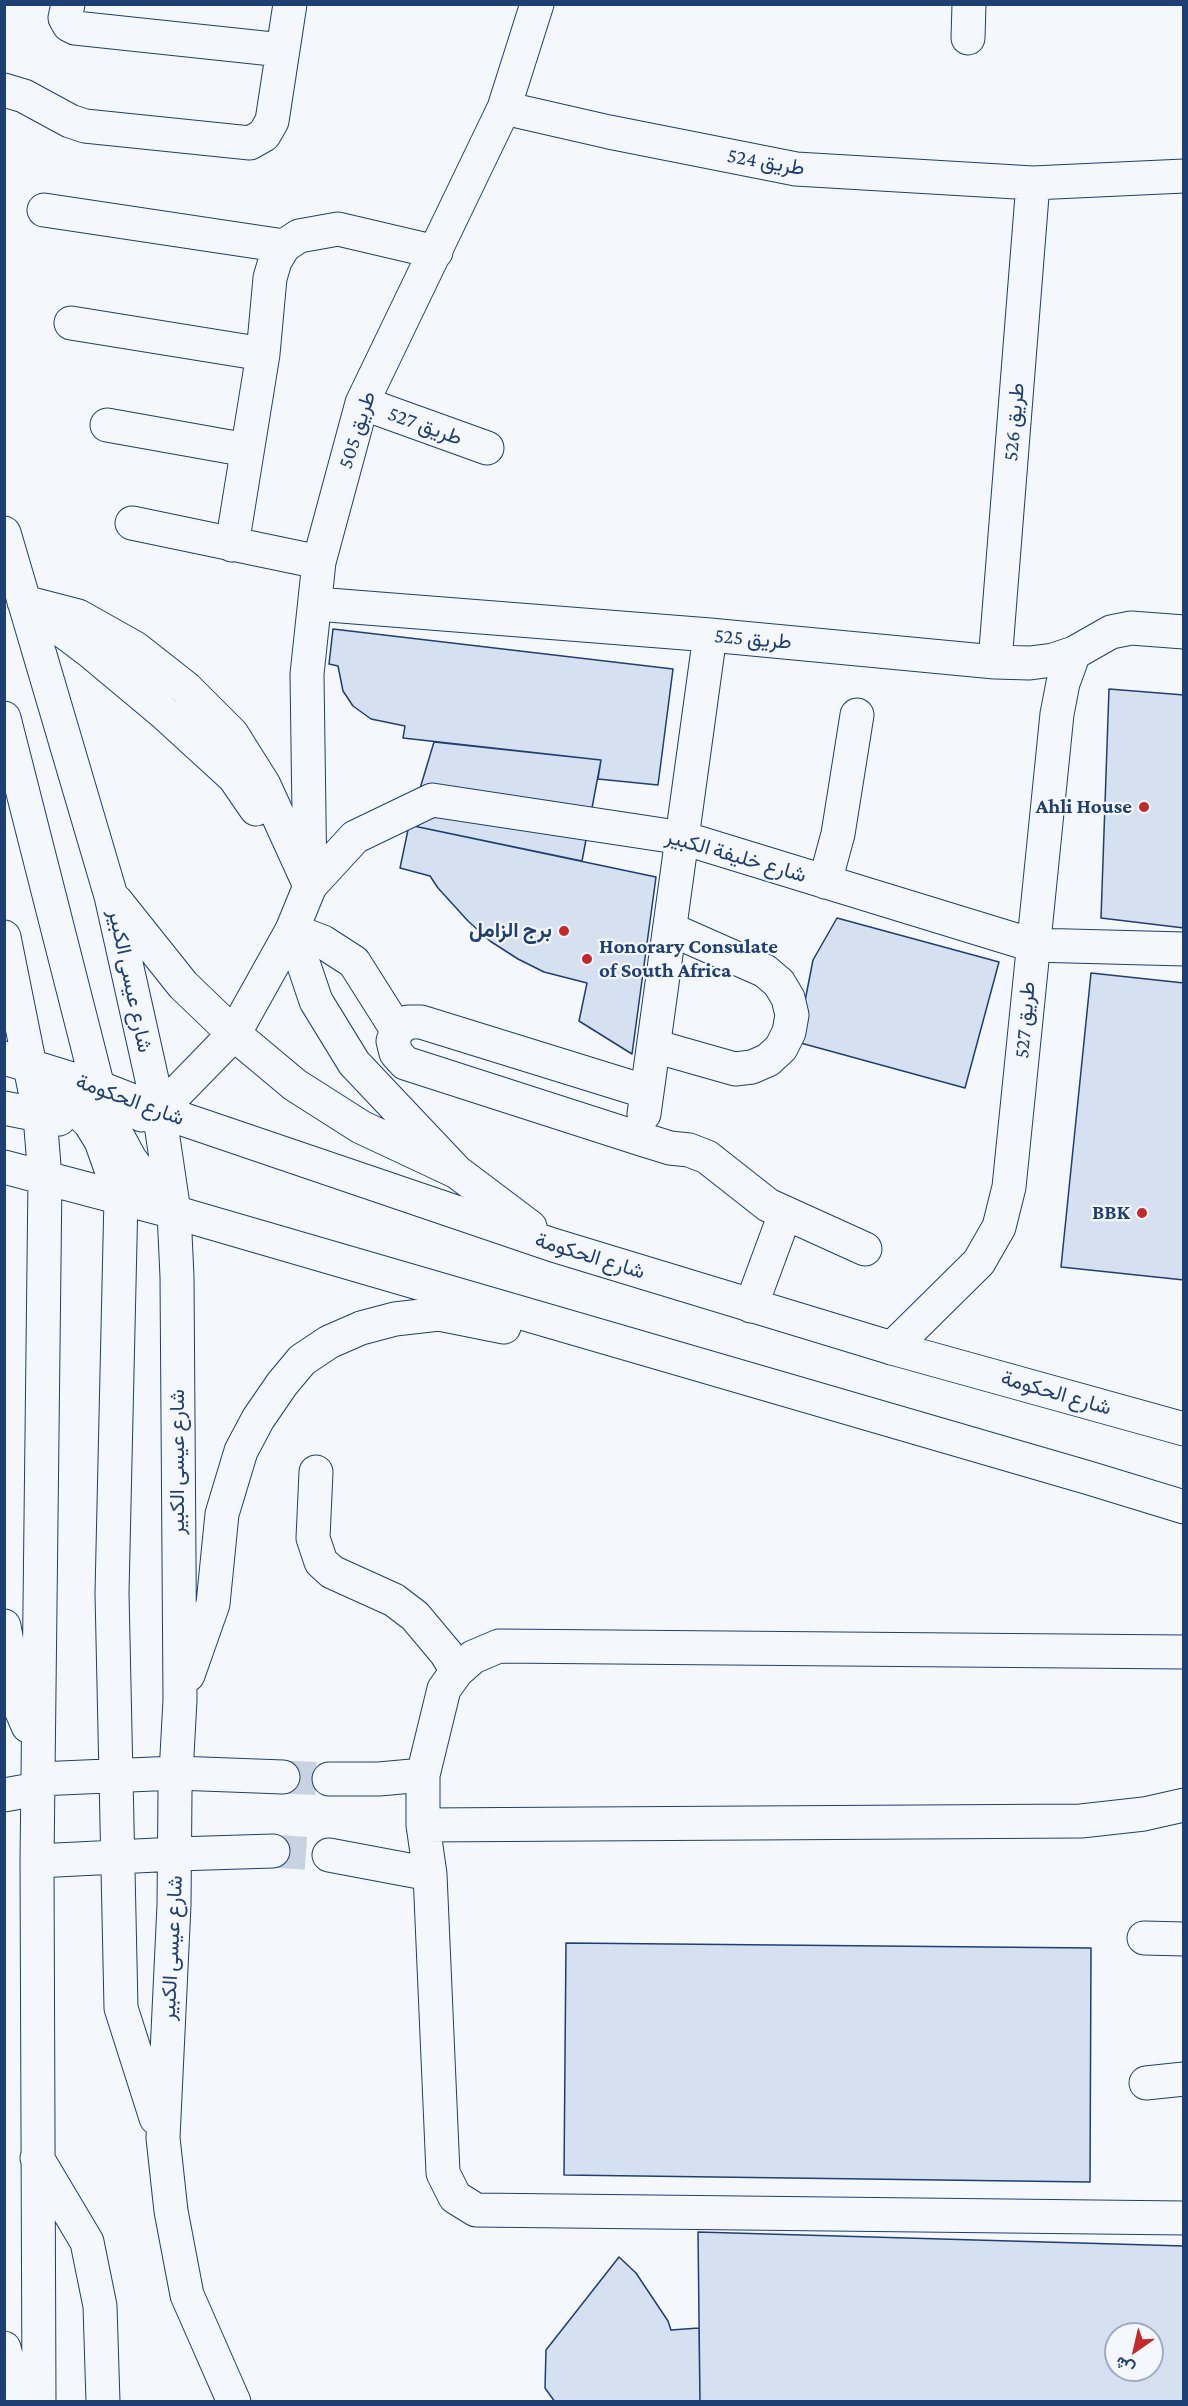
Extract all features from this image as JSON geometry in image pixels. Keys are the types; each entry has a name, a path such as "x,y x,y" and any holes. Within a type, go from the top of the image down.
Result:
{"main road":[{"path":"68,4 65,18 69,25 75,28 282,50"},
{"path":"4,90 24,96 70,121 85,126 250,143 264,135 272,121 290,4"},
{"name":"طريق 505","path":"310,886 307,674 319,562 362,403 504,108 537,4"},
{"path":"968,38 969,4"},
{"name":"طريق 524","path":"504,108 609,132 796,169 1033,183 1184,176"},
{"name":"طريق 526","path":"995,662 1033,183"},
{"path":"44,210 284,246"},
{"path":"232,545 263,354 270,278 274,261 284,246 299,236 338,229 436,252"},
{"path":"71,323 263,354"},
{"name":"طريق 527","path":"362,403 488,448"},
{"path":"107,425 247,450"},
{"path":"132,523 319,562"},
{"name":"شارع عيسى الكبير","path":"4,533 111,896 159,1111 174,1212 177,1289 180,1700 176,1773 176,1854 163,2138 171,2211 187,2295 234,2402"},
{"path":"4,1108 40,1116 100,1122 159,1111 234,1034 292,930 310,886 234,777 155,705 91,652 24,602"},
{"name":"طريق 525","path":"316,604 710,635 995,662 1041,662 1074,653 1111,632 1131,628 1184,632"},
{"path":"641,1139 710,635"},
{"name":"طريق 527","path":"892,1348 979,1262 999,1227 1009,1187 1057,714 1063,683 1074,653"},
{"path":"825,882 838,834 857,715"},
{"path":"4,718 98,1087 101,1141 121,1197 112,1582 121,2008 163,2138"},
{"name":"شارع خليفة الكبير","path":"310,886 355,837 432,800 683,838 1032,945 1184,950"},
{"path":"111,896 183,985 234,1034 295,1085 362,1127 457,1172"},
{"path":"654,1046 735,1069 752,1067 768,1060 781,1048 789,1032 792,1015 788,998 778,982 765,971 670,929"},
{"path":"292,930 323,942 354,962 397,1030"},
{"path":"292,930 316,1001 354,1063 457,1172 553,1245"},
{"path":"4,937 18,1062 40,1116 45,1178 36,1862 39,2402"},
{"path":"647,1092 422,1022 408,1023 397,1030 393,1041 396,1053 405,1063 641,1139 707,1157 753,1195 785,1214 866,1249"},
{"path":"18,1062 100,1122 154,1192 174,1212"},
{"name":"شارع الحكومة","path":"18,1062 98,1087 159,1111 553,1245 892,1348 1184,1429"},
{"path":"4,1167 174,1212 732,1373 1184,1507"},
{"path":"751,1306 785,1214"},
{"path":"180,1700 213,1604 222,1514 241,1451 258,1419 282,1384 302,1360 330,1342 361,1328 395,1319 439,1314 732,1373"},
{"path":"316,1472 313,1538 321,1562 332,1572 394,1600 415,1616 440,1644 457,1671"},
{"path":"4,1626 20,1705 38,1773"},
{"path":"1184,1652 499,1646 473,1657 457,1671 444,1689 423,1775 423,1825 430,1874 443,2173 455,2197 476,2210 1184,2218"},
{"path":"4,1795 38,1773 116,1775 176,1773 283,1777"},
{"path":"329,1779 380,1779 423,1775"},
{"path":"423,1825 1081,1821 1144,1814 1184,1805"},
{"path":"36,1862 273,1851"},
{"path":"329,1855 430,1874"},
{"path":"1144,1938 1184,1939"},
{"path":"1146,2083 1184,2079"},
{"path":"36,2156 87,2242 100,2306 103,2402"},
{"path":"4,2348 19,2402"}],"building":[{"path":"333,629 673,669 658,785 598,779 601,760 403,738 405,726 371,719 353,706 343,691 338,666 329,664"},
{"name":"Ahli House","path":"1109,689 1184,695 1184,928 1101,918"},
{"path":"434,742 601,760 582,861 409,825"},
{"name":"برج الزامل","path":"409,825 656,877 632,1054 579,1021 587,983 544,972 518,959 490,941 468,921 430,876 400,868"},
{"path":"837,918 999,962 965,1088 797,1042 813,960"},
{"path":"1091,973 1184,983 1184,1280 1061,1267"},
{"path":"566,1943 1091,1948 1090,2182 564,2175"},
{"path":"698,2232 1184,2246 1184,2402 700,2402"},
{"path":"619,2257 636,2273 668,2321 671,2330 699,2328 700,2402 555,2402 545,2388 546,2350"}],"tunnel":[{"path":"283,1777 329,1779"},
{"path":"273,1851 329,1855"}],"place":[{"name":"Ahli House","path":"1144,807"},
{"name":"برج الزامل","path":"564,931"},
{"name":"Honorary Consulate of South Africa","path":"587,959"},
{"name":"BBK","path":"1142,1213"}]}
